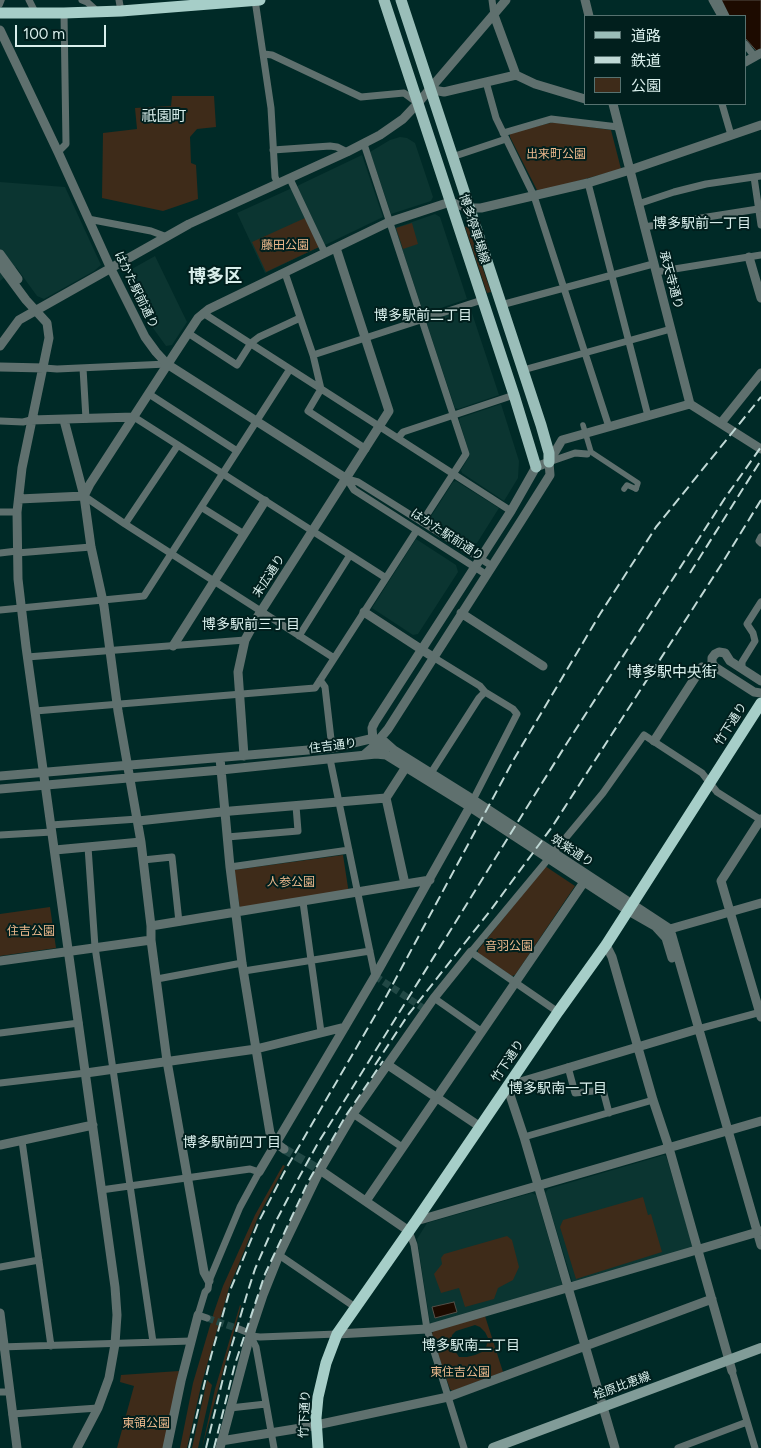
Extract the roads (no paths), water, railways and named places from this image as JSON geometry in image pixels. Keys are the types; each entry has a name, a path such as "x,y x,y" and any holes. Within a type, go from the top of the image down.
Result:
{"highway":[{"path":"0,13 97,12 120,6 260,0"},
{"name":"竹下通り","path":"318,1448 316,1426 320,1386 337,1334 416,1221 479,1126 606,945 761,703"}],"main road":[{"name":"博多停車場線","path":"384,0 536,467"},
{"name":"博多停車場線","path":"401,0 468,208 523,370 549,453 549,462"},
{"name":"桧原比恵線","path":"493,1448 761,1348"}],"street":[{"path":"0,5 2,0"},
{"path":"29,0 35,12"},
{"path":"82,0 87,2 97,12"},
{"path":"255,0 271,108 275,176 278,184"},
{"path":"492,0 494,15 516,74 535,84 584,99"},
{"path":"0,346 19,320 167,237 231,204 290,179 380,135 402,119 418,103 506,0"},
{"path":"585,0 589,15"},
{"path":"712,0 720,15"},
{"path":"718,0 726,15"},
{"path":"58,152 66,144 64,13"},
{"name":"はかた駅前通り","path":"0,30 145,338 168,364 347,479 358,482 492,566"},
{"path":"746,45 759,58 746,62"},
{"path":"264,54 272,55 361,97 404,93 418,103"},
{"path":"429,89 444,92 516,74"},
{"path":"486,82 496,118 534,196 609,427"},
{"name":"承天寺通り","path":"613,105 690,404"},
{"path":"722,105 731,135"},
{"path":"452,158 550,119 618,127"},
{"path":"84,496 148,394 203,313 389,222 450,202 468,208 480,208 588,183 761,125"},
{"path":"364,144 466,454 422,522"},
{"path":"274,150 330,146 347,152"},
{"path":"638,204 706,184 757,176 758,209 761,225"},
{"path":"290,179 325,253"},
{"path":"588,183 648,416"},
{"path":"644,227 758,209"},
{"path":"88,218 151,231 167,237"},
{"name":"末広通り","path":"244,756 239,694 239,661 245,640 261,611 388,414 389,408 336,248"},
{"path":"0,254 31,298 37,311"},
{"path":"501,305 611,276 655,268 761,255"},
{"path":"749,257 761,298"},
{"path":"0,264 26,300 47,323 48,338 44,368 23,461 17,512 20,607 86,1073 115,1287 117,1315 115,1344 109,1378 98,1408 77,1448"},
{"path":"285,273 313,355 321,389 308,411 366,449"},
{"path":"313,355 482,300"},
{"path":"203,313 511,511"},
{"path":"188,334 237,365 251,343 259,337 300,318"},
{"path":"523,370 671,329"},
{"path":"0,367 83,368 168,364"},
{"path":"83,368 86,419"},
{"path":"0,610 144,596 290,369"},
{"path":"721,423 761,373"},
{"path":"148,394 237,451"},
{"path":"398,438 403,432 514,395"},
{"path":"549,462 562,440 690,404 761,449"},
{"path":"0,421 23,422 32,420 134,417 386,578"},
{"path":"64,420 84,496 91,547 103,600 117,704 138,820 151,926 151,940 168,1061 204,1272 209,1281"},
{"path":"583,426 588,455"},
{"path":"125,524 178,445"},
{"path":"536,467 575,453 588,455 638,483 636,489 627,485 624,490"},
{"name":"住吉通り","path":"0,789 221,770 364,755 388,728 487,575 550,475 549,462"},
{"name":"住吉通り","path":"0,776 332,748 358,742 368,733 475,568 536,467"},
{"name":"はかた駅前通り","path":"347,479 354,490 487,575"},
{"path":"19,499 84,496 334,658"},
{"path":"173,646 265,500"},
{"path":"202,507 244,534"},
{"path":"0,512 17,512"},
{"path":"35,711 315,688 417,530"},
{"path":"761,538 759,541 761,542"},
{"path":"0,553 91,547"},
{"path":"299,636 350,555"},
{"path":"742,669 742,662 755,641 753,633 747,624 761,602"},
{"path":"167,1448 191,1341 203,1317 205,1292 208,1289 209,1281 240,1207 258,1172 376,976 430,880 517,714 513,709 485,692 480,686 364,612"},
{"path":"461,613 544,666"},
{"path":"27,657 245,640"},
{"path":"761,681 730,661 725,653 719,652 712,658 712,663 715,667 754,692 761,693"},
{"path":"654,742 702,667"},
{"path":"320,680 324,687 332,748"},
{"path":"431,773 479,698 485,692"},
{"path":"358,742 376,741 372,728 375,722"},
{"path":"364,755 388,751 385,740 388,728"},
{"path":"615,1448 585,1345 538,1186 524,1137 508,1086 698,1029 761,1014 721,881 761,820 717,792 702,773 644,735 559,848 550,855 434,998 353,1114 320,1170 279,1255 263,1295 220,1444 272,1432 316,1426 448,1397 585,1345 712,1299"},
{"name":"筑紫通り","path":"376,741 406,767 471,804 655,926 666,938 694,1028 698,1029"},
{"name":"筑紫通り","path":"388,751 431,773 471,804"},
{"path":"220,758 230,867 256,1048 270,1133 276,1144 284,1149"},
{"path":"330,759 376,976"},
{"path":"405,884 386,798 406,767"},
{"path":"0,836 138,820 386,798"},
{"path":"227,837 298,831 296,806"},
{"path":"55,850 141,842"},
{"path":"88,846 95,947 153,1342"},
{"path":"230,867 349,850"},
{"name":"筑紫通り","path":"550,855 584,882 670,929 759,1232 761,1246"},
{"path":"143,860 172,857 179,922"},
{"path":"151,926 430,880"},
{"path":"366,1201 584,882"},
{"path":"303,902 322,1032"},
{"path":"670,929 761,903"},
{"path":"0,961 151,940"},
{"path":"606,945 612,957 653,1100 669,1148 755,1448"},
{"path":"157,979 370,951"},
{"path":"471,952 558,1012"},
{"path":"434,998 481,1031"},
{"path":"0,1033 79,1023"},
{"path":"0,1083 86,1073 256,1048 345,1027"},
{"path":"388,1065 479,1126"},
{"path":"568,1068 574,1093 603,1090 609,1113"},
{"path":"524,1137 653,1100"},
{"path":"353,1114 402,1147"},
{"path":"416,1221 761,1121"},
{"path":"0,1146 93,1125"},
{"path":"22,1141 52,1346"},
{"path":"101,1190 250,1169 258,1172"},
{"path":"320,1170 409,1231 414,1245 427,1329 464,1448"},
{"path":"251,1336 260,1338 427,1329 759,1232"},
{"path":"279,1255 355,1307"},
{"path":"0,1267 39,1260"},
{"path":"0,1313 5,1392 12,1414 17,1448"},
{"path":"239,1329 249,1333 256,1347 274,1448"},
{"path":"2,1347 191,1341"},
{"path":"230,1408 266,1404"},
{"path":"12,1414 98,1408"},
{"path":"678,1448 747,1422"}],"tunnel":[{"path":"375,976 426,1010"},
{"path":"284,1149 320,1170"},
{"path":"207,1318 239,1329"}],"railway":[{"path":"189,1448 211,1356 229,1293 258,1223 287,1167 387,995 514,759 600,614 656,527 761,397"},
{"path":"206,1448 227,1362 255,1269 275,1223 318,1143 567,743 725,498 761,447"},
{"path":"690,573 761,460"},
{"path":"375,1065 408,1015 490,911 552,827 761,500"},
{"path":"214,1448 235,1364 265,1274 308,1182 345,1117 383,1061"}],"district":[{"name":"祇園町","path":"164,117"},
{"name":"博多駅前一丁目","path":"702,224"},
{"name":"博多区","path":"215,277"},
{"name":"博多駅前二丁目","path":"423,316"},
{"name":"博多駅前三丁目","path":"251,625"},
{"name":"博多駅中央街","path":"672,673"},
{"name":"博多駅南一丁目","path":"558,1089"},
{"name":"博多駅前四丁目","path":"232,1143"},
{"name":"博多駅南二丁目","path":"471,1346"}],"park label":[{"name":"出来町公園","path":"556,154"},
{"name":"藤田公園","path":"285,245"},
{"name":"人参公園","path":"291,882"},
{"name":"住吉公園","path":"31,931"},
{"name":"音羽公園","path":"509,946"},
{"name":"東住吉公園","path":"460,1372"},
{"name":"東領公園","path":"146,1423"}]}
